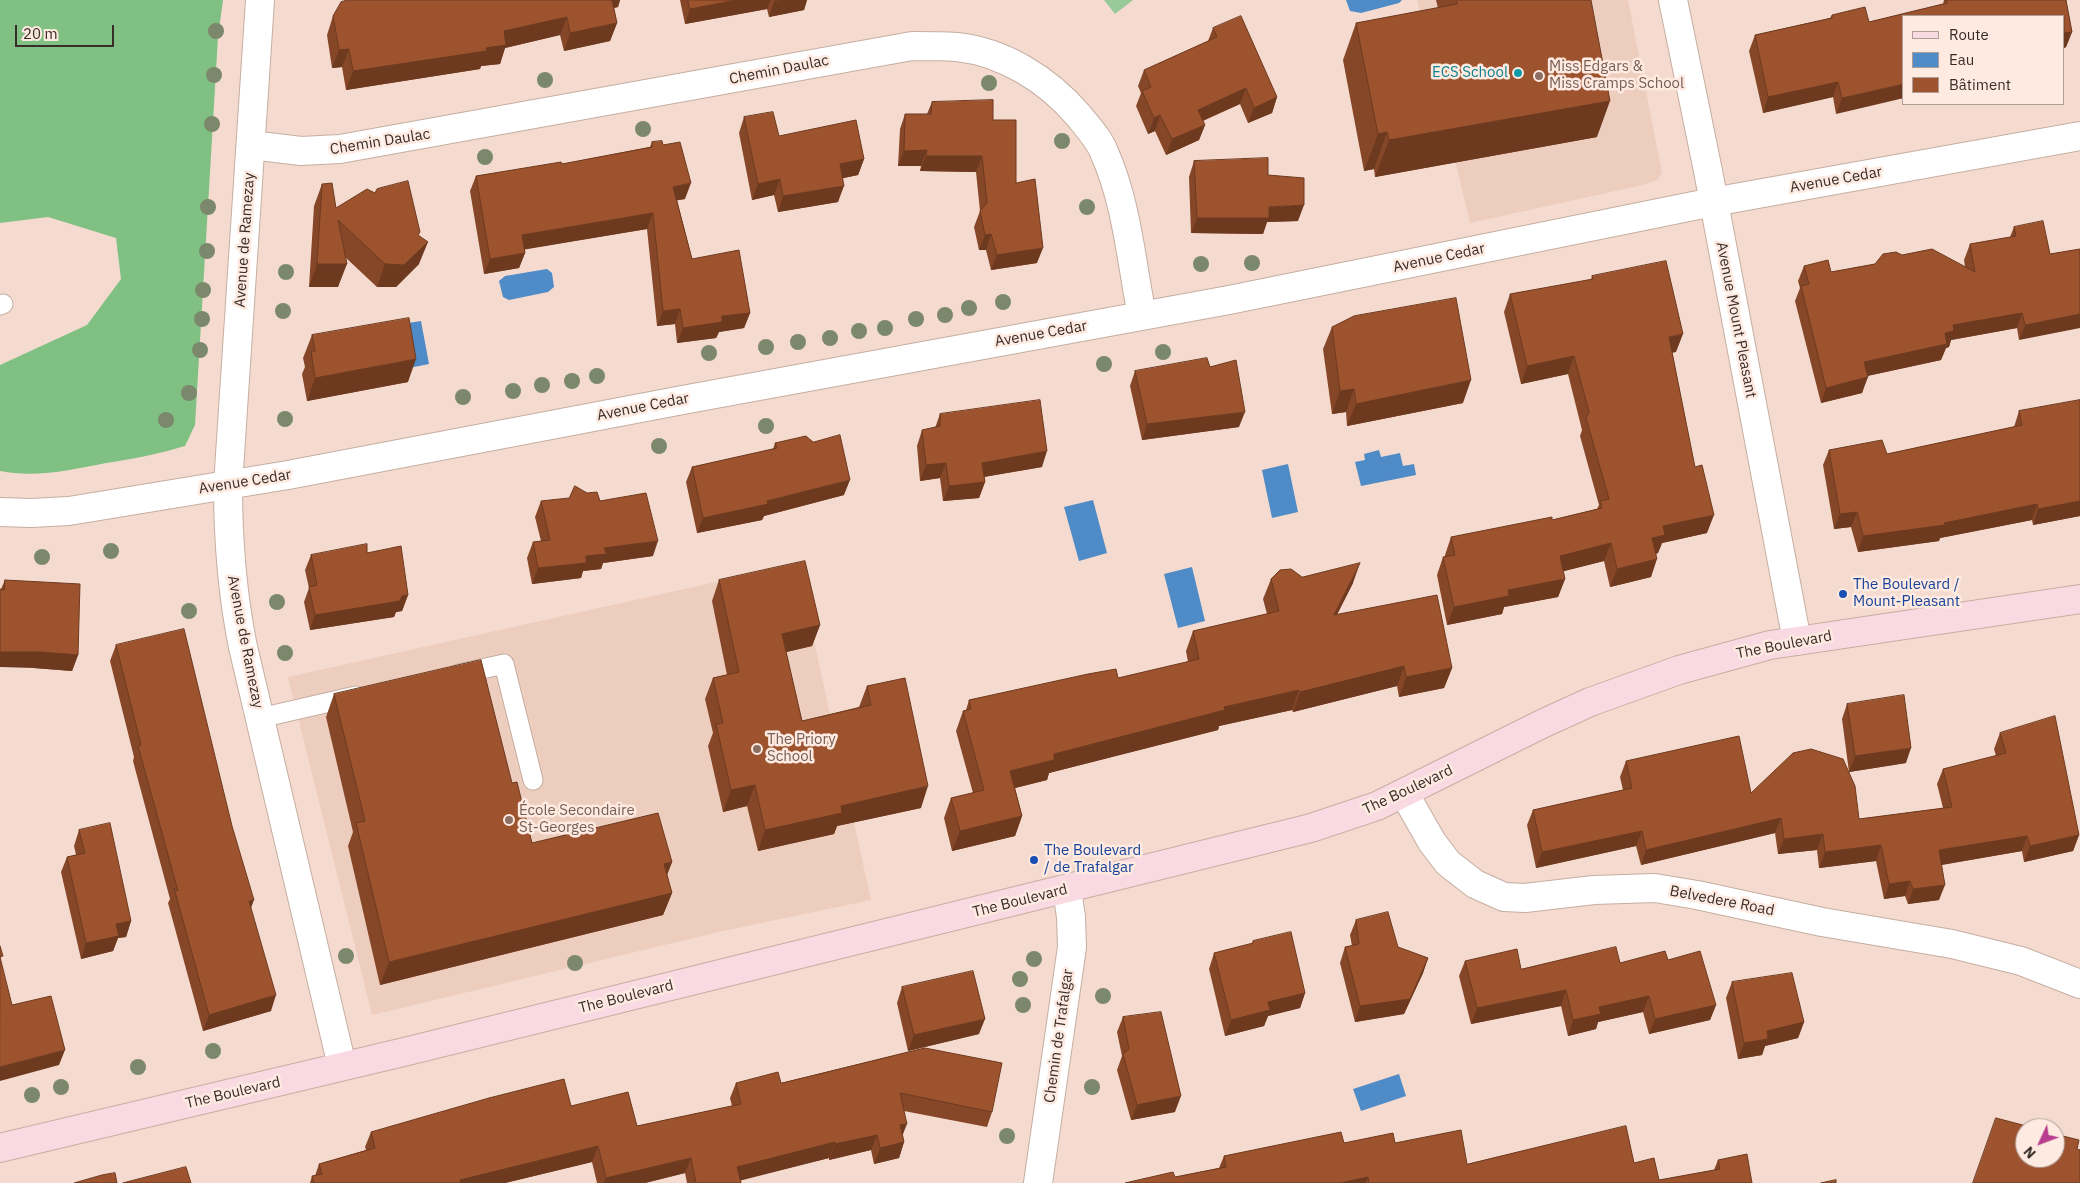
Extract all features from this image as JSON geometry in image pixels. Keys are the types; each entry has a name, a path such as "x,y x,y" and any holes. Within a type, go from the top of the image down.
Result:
{"main road":[{"name":"The Boulevard","path":"0,1148 1067,890 1312,828 1356,815 1590,702 1679,670 1756,648 2080,599"}],"street":[{"name":"Avenue de Ramezay","path":"260,0 228,485 229,554 234,599 243,647 342,1066"},
{"name":"Avenue Mount Pleasant","path":"1673,0 1797,641"},
{"name":"Chemin Daulac","path":"251,145 301,151 340,149 912,46 959,48 993,56 1031,74 1063,98 1104,150 1122,203 1142,315"},
{"name":"Avenue Cedar","path":"0,512 69,511 288,476 698,397 1228,300 1713,202 2080,136"},
{"name":"Belvedere Road","path":"1404,793 1432,842 1448,863 1475,884 1504,897 1517,899 1594,890 1654,888 1697,895 1822,922 1952,944 2021,961 2080,984"},
{"name":"Chemin de Trafalgar","path":"1038,1183 1072,947 1071,917 1067,890"}],"lane":[{"path":"438,678 504,664 533,780"},
{"path":"260,718 372,693"}],"shaded area":[{"name":"Miss Edgars & Miss Cramps School","path":"1417,0 1628,0 1662,173 1657,180 1647,184 1470,223"},
{"name":"École Secondaire St-Georges","path":"797,564 871,900 723,931 372,1015 288,677"}],"green space":[{"path":"0,0 223,0 218,37 195,425 185,446 136,458 53,472 27,474 0,471 0,365 87,325 121,279 116,238 48,217 0,223"},
{"path":"1104,0 1133,0 1115,14"}],"water":[{"path":"1346,0 1402,0 1399,3 1361,13 1350,11"},
{"path":"547,269 552,273 554,287 548,292 509,300 503,297 499,281 505,276"},
{"path":"421,321 429,364 404,369 396,325"},
{"path":"1379,450 1381,457 1400,453 1403,466 1414,464 1416,475 1361,486 1355,462 1365,460 1364,454"},
{"path":"1288,464 1298,512 1272,518 1262,470"},
{"path":"1093,500 1107,553 1079,561 1064,507"},
{"path":"1192,567 1205,621 1178,628 1164,574"},
{"path":"1399,1074 1406,1096 1361,1111 1353,1089"}],"building":[{"path":"348,0 612,0 617,23 570,33 567,17 504,31 506,45 486,48 487,51 353,71 349,49 339,50 333,16 341,2"},
{"path":"688,0 737,0 690,9"},
{"path":"1456,0 1591,0 1610,101 1389,140 1387,132 1378,134 1356,23 1457,4"},
{"path":"1946,0 2066,0 2072,32 2065,33 2065,15 1902,15 1902,84 1842,98 1838,82 1768,97 1755,35 1832,18 1832,15 1865,7 1869,22 1947,3"},
{"path":"1241,16 1277,97 1254,108 1246,88 1198,110 1205,125 1172,139 1160,115 1154,118 1142,91 1151,87 1144,70 1217,37 1213,28"},
{"path":"993,100 993,120 1016,120 1016,183 1035,179 1043,248 997,255 991,234 985,235 980,211 987,203 982,156 926,156 927,150 904,151 905,114 931,114 932,102"},
{"path":"773,112 779,136 856,120 864,159 840,164 844,186 783,196 780,179 758,184 744,117"},
{"path":"662,141 663,145 680,142 691,183 673,187 692,259 739,250 750,313 722,316 722,322 683,328 680,309 663,311 653,213 522,235 525,253 490,259 476,176 561,162 562,164 652,147 652,142"},
{"path":"1268,158 1268,175 1304,178 1304,205 1269,207 1269,218 1197,218 1194,161"},
{"path":"408,181 420,232 418,235 428,242 404,265 385,264 338,220 347,264 317,264 322,184 332,183 336,208 367,189 375,193 377,189"},
{"path":"2043,221 2050,254 2080,249 2080,314 2025,325 2022,313 1953,325 1954,331 1945,333 1947,344 1864,362 1868,377 1826,388 1801,286 1809,284 1804,266 1828,260 1831,272 1875,264 1883,254 1896,252 1902,255 1932,249 1975,272 1970,244 2016,236 2014,227"},
{"path":"1666,261 1683,334 1669,337 1695,467 1702,465 1714,515 1663,526 1665,535 1652,538 1657,559 1617,569 1611,543 1560,556 1565,579 1508,590 1509,596 1454,607 1443,557 1455,555 1451,537 1552,517 1552,520 1602,508 1600,501 1609,499 1586,418 1589,412 1574,356 1527,366 1510,294 1593,279 1592,276"},
{"path":"1456,298 1471,380 1356,404 1354,389 1340,391 1332,327 1354,316"},
{"path":"409,318 416,359 315,378 311,351 315,351 312,335"},
{"path":"1207,358 1210,367 1236,360 1245,412 1147,424 1135,371"},
{"path":"1040,400 1047,451 982,463 985,482 949,486 946,463 926,465 922,430 940,426 940,414"},
{"path":"2080,400 2080,501 2038,509 2037,504 1944,523 1945,525 1863,536 1857,512 1840,514 1829,450 1882,440 1887,454 2022,425 2019,411"},
{"path":"840,435 850,480 767,501 768,504 703,518 692,467 777,448 775,443 806,436 813,442"},
{"path":"575,486 587,493 597,492 600,501 646,493 658,541 604,548 607,554 586,556 586,563 538,568 533,542 550,540 541,501 569,498"},
{"path":"367,544 367,553 401,546 408,595 402,596 400,601 315,615 309,587 317,585 311,555"},
{"path":"805,561 820,625 782,634 802,721 871,705 867,686 905,678 928,786 841,806 842,813 765,830 755,785 731,790 716,724 723,723 713,678 739,672 719,580"},
{"path":"1360,563 1334,615 1437,595 1452,668 1406,677 1404,666 1300,692 1299,690 1224,707 1225,710 1054,754 1054,760 1010,771 1022,816 960,831 951,798 984,790 963,711 971,709 969,700 1116,669 1118,678 1199,659 1193,631 1279,611 1271,579 1280,570 1291,569 1302,577"},
{"path":"5,580 80,584 78,655 40,652 0,652 0,589 4,590"},
{"path":"184,629 232,826 254,900 249,901 276,995 209,1015 174,888 178,891 138,746 141,745 116,645"},
{"path":"481,660 512,783 517,782 532,843 658,813 672,862 664,864 672,893 389,962 356,823 365,821 334,694"},
{"path":"1904,695 1911,748 1855,756 1847,704"},
{"path":"2055,716 2079,835 2030,846 2027,836 1939,850 1945,885 1913,889 1910,881 1889,884 1881,845 1825,852 1823,834 1784,839 1781,818 1646,850 1642,831 1542,852 1533,810 1632,788 1626,761 1739,736 1751,793 1793,753 1811,749 1843,759 1855,786 1859,819 1952,807 1943,769 2006,753 2000,733"},
{"path":"110,823 131,921 116,924 119,936 86,943 67,857 85,853 79,830"},
{"path":"1388,912 1398,947 1428,958 1410,999 1360,1006 1345,947 1359,944 1356,920"},
{"path":"1291,932 1305,993 1268,1002 1270,1010 1231,1020 1214,953"},
{"path":"0,946 3,956 0,957"},
{"path":"1616,947 1620,963 1665,951 1668,960 1700,951 1716,1005 1655,1019 1649,996 1599,1007 1601,1014 1573,1020 1566,990 1477,1008 1465,961 1517,949 1521,969"},
{"path":"0,957 12,1005 51,996 65,1050 0,1067"},
{"path":"973,971 985,1019 914,1035 902,987"},
{"path":"1792,973 1804,1022 1767,1031 1768,1039 1744,1043 1732,982"},
{"path":"1161,1012 1181,1096 1137,1105 1123,1054 1129,1049 1123,1017"},
{"path":"925,1048 1002,1063 992,1112 900,1093 907,1124 900,1125 904,1142 880,1148 877,1135 835,1144 835,1142 737,1167 741,1183 696,1183 691,1158 606,1178 598,1146 460,1180 461,1183 314,1183 312,1176 322,1174 319,1164 375,1148 371,1132 489,1098 564,1079 571,1106 628,1092 637,1126 741,1104 736,1083 778,1072 781,1083"},
{"path":"1996,1118 2015,1123 2015,1168 2065,1168 2065,1136 2079,1140 2077,1149 2080,1150 2080,1183 1973,1183"},
{"path":"1626,1126 1634,1163 1654,1158 1659,1180 1720,1169 1718,1160 1747,1154 1752,1183 1369,1183 1368,1177 1340,1183 1125,1183 1173,1172 1175,1177 1226,1167 1224,1156 1341,1132 1344,1143 1393,1133 1395,1143 1461,1130 1467,1164"},
{"path":"186,1167 191,1183 123,1183"},
{"path":"115,1173 117,1183 74,1183 102,1175"},
{"path":"1836,1180 1836,1183 1821,1183"}],"place":[{"name":"ECS School","path":"1518,73"},
{"name":"Miss Edgars & Miss Cramps School","path":"1539,76"},
{"name":"The Boulevard / Mount-Pleasant","path":"1843,594"},
{"name":"The Priory School","path":"757,749"},
{"name":"École Secondaire St-Georges","path":"509,820"},
{"name":"The Boulevard / de Trafalgar","path":"1034,860"}]}
